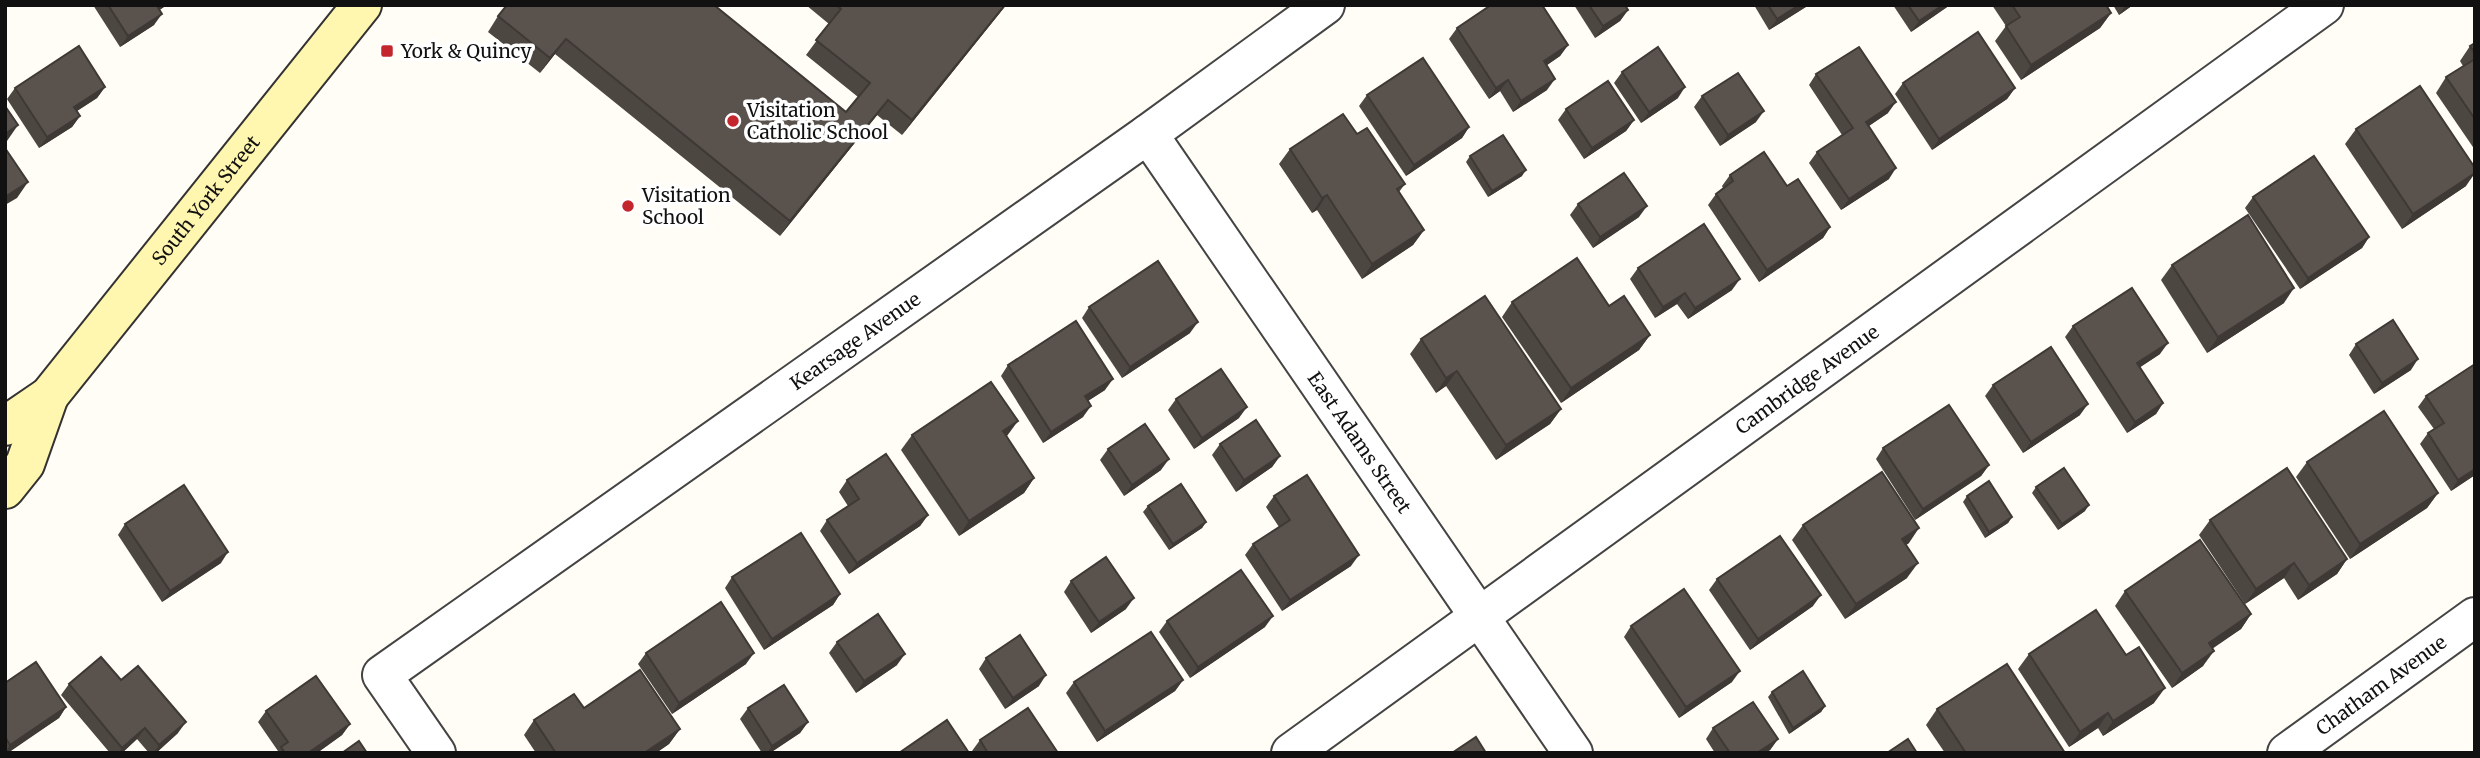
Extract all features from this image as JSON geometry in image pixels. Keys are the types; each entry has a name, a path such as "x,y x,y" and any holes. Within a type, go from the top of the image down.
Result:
{"main road":[{"name":"South York Street","path":"5,426 49,396 362,5"},
{"name":"South York Street","path":"5,489 25,464 49,396"}],"street":[{"name":"Kearsage Avenue","path":"436,753 382,675 1148,134 1325,5"},
{"name":"Cambridge Avenue","path":"1291,753 2324,5"},
{"name":"East Adams Street","path":"1148,134 1573,753"},
{"name":"Chatham Avenue","path":"2287,753 2475,617"}],"building":[{"path":"108,5 158,5 162,14 128,36"},
{"name":"Visitation Catholic School","path":"507,5 714,5 846,112 870,83 816,40 841,9 836,5 1005,5 912,120 888,100 790,221 566,39 550,58 498,16"},
{"path":"1491,5 1542,5 1568,45 1544,61 1555,79 1521,101 1508,80 1496,88 1457,28"},
{"path":"1589,5 1625,5 1628,10 1603,26"},
{"path":"1768,5 1799,5 1777,19"},
{"path":"1908,5 1943,5 1919,21"},
{"path":"2012,5 2106,5 2111,13 2031,65 2006,26 2020,17"},
{"path":"1978,32 2015,88 1939,139 1903,83"},
{"path":"79,46 105,87 74,107 80,116 47,137 15,88"},
{"path":"1658,47 1685,87 1649,112 1622,72"},
{"path":"1859,47 1896,102 1866,122 1896,168 1849,199 1817,152 1853,128 1816,74"},
{"path":"1423,58 1469,127 1414,165 1367,95"},
{"path":"2475,59 2475,119 2446,77"},
{"path":"1738,73 1764,111 1728,135 1702,96"},
{"path":"1608,81 1634,120 1592,148 1566,109"},
{"path":"2420,86 2475,168 2475,173 2413,214 2356,129"},
{"path":"5,106 18,125 5,134"},
{"path":"1343,114 1357,134 1367,128 1405,184 1397,189 1424,230 1372,264 1327,195 1322,198 1290,149"},
{"path":"1503,135 1526,170 1492,191 1470,156"},
{"path":"5,148 28,182 5,197"},
{"path":"1764,152 1787,186 1798,179 1830,227 1767,270 1716,194 1733,181 1730,175"},
{"path":"2314,156 2369,237 2308,278 2253,197"},
{"path":"1624,173 1647,206 1600,237 1578,204"},
{"path":"2248,215 2294,288 2218,337 2172,265"},
{"path":"1704,224 1740,279 1695,308 1685,293 1663,307 1638,268"},
{"path":"1577,258 1609,306 1624,296 1650,335 1571,388 1512,302"},
{"path":"1158,261 1198,322 1130,367 1089,307"},
{"path":"2132,288 2168,343 2137,363 2163,403 2135,422 2073,326"},
{"path":"1485,296 1561,409 1506,445 1457,371 1446,378 1421,339"},
{"path":"2393,320 2418,359 2382,383 2356,344"},
{"path":"1076,321 1113,379 1085,396 1091,406 1051,432 1008,365"},
{"path":"2051,347 2088,404 2031,442 1993,385"},
{"path":"2475,364 2475,469 2458,480 2428,433 2444,423 2426,396"},
{"path":"1221,369 1247,407 1202,438 1176,399"},
{"path":"991,382 1018,421 1003,431 1034,478 969,521 912,435"},
{"path":"1949,405 1989,465 1923,509 1883,448"},
{"path":"2384,411 2438,493 2360,544 2307,462"},
{"path":"1256,420 1280,456 1244,480 1220,444"},
{"path":"1145,424 1169,459 1132,485 1108,449"},
{"path":"886,454 928,515 857,563 827,520 859,499 847,480"},
{"path":"2064,468 2089,505 2062,524 2036,487"},
{"path":"2287,468 2347,559 2309,585 2294,563 2256,589 2210,520"},
{"path":"1882,472 1919,528 1902,539 1918,563 1856,604 1803,525"},
{"path":"1307,475 1359,555 1290,600 1253,544 1290,520 1274,496"},
{"path":"1989,481 2012,517 1989,532 1967,496"},
{"path":"1181,484 1206,522 1173,544 1148,506"},
{"path":"184,485 228,552 170,591 125,524"},
{"path":"801,533 840,594 772,639 732,577"},
{"path":"1780,536 1821,595 1758,639 1717,579"},
{"path":"2200,540 2251,614 2209,643 2214,651 2182,673 2125,591"},
{"path":"1106,557 1134,598 1099,622 1071,581"},
{"path":"1241,570 1273,616 1198,667 1167,621"},
{"path":"1684,589 1740,671 1686,707 1631,626"},
{"path":"721,602 754,653 679,703 646,653"},
{"path":"2096,610 2126,655 2139,647 2165,688 2113,721 2108,713 2080,732 2029,654"},
{"path":"878,614 905,654 864,681 837,642"},
{"path":"1151,632 1183,680 1105,731 1074,682"},
{"path":"1020,635 1046,675 1013,698 986,658"},
{"path":"101,657 121,680 138,666 186,722 159,745 145,728 122,748 69,684"},
{"path":"36,662 66,707 10,745 5,737 5,683"},
{"path":"2007,664 2065,753 1966,753 1937,709"},
{"path":"640,670 680,729 644,753 556,753 534,720 574,694 584,708"},
{"path":"1803,671 1825,706 1793,728 1772,692"},
{"path":"316,676 350,724 308,753 285,753 281,747 288,742 266,711"},
{"path":"784,685 808,722 772,746 748,708"},
{"path":"1753,702 1778,739 1757,753 1730,753 1713,728"},
{"path":"1028,708 1058,753 988,753 980,740"},
{"path":"947,720 969,753 899,753"},
{"path":"1476,737 1486,753 1452,753"},
{"path":"1908,739 1917,753 1887,753"},
{"path":"359,741 367,753 342,753"}],"place":[{"name":"York & Quincy","path":"387,51"},
{"name":"Visitation Catholic School","path":"733,121"},
{"name":"Visitation School","path":"628,206"}]}
